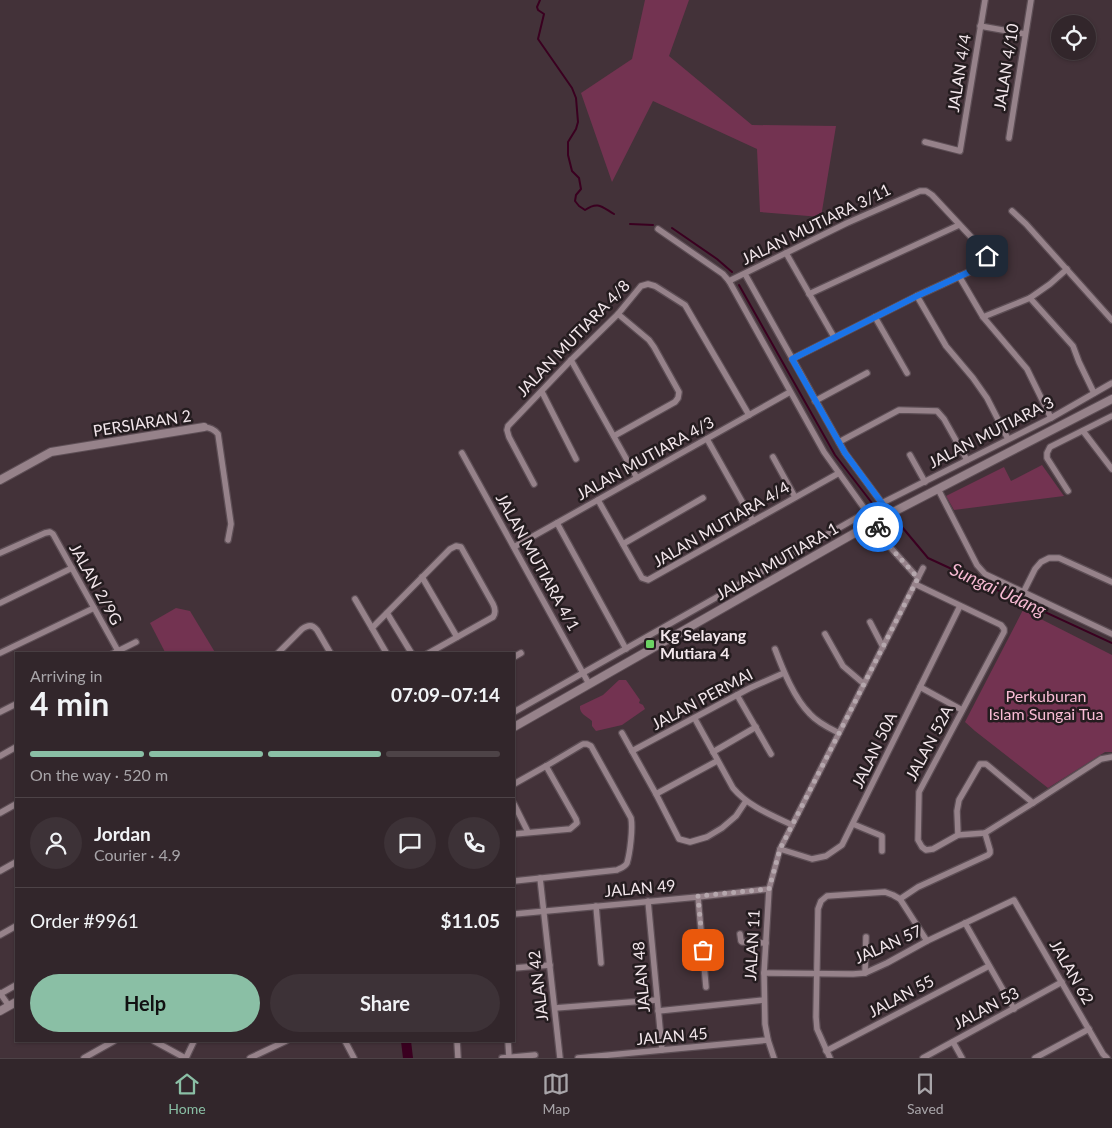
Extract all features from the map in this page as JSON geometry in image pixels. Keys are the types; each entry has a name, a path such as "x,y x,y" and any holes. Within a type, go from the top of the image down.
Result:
{"street":[{"name":"JALAN 4/4","path":"924,142 960,151 985,0"},
{"name":"JALAN 4/10","path":"1008,138 1031,0"},
{"path":"980,26 1025,34"},
{"name":"JALAN MUTIARA 3/11","path":"728,281 847,223 920,191 929,193 959,225"},
{"path":"1012,211 1026,224 1112,320"},
{"path":"792,359 917,296 982,266 988,258 987,254 959,225 809,294"},
{"path":"658,229 723,274 824,452 890,547 917,581 960,606"},
{"path":"786,253 834,337"},
{"path":"983,317 1030,298 1067,269"},
{"path":"745,274 845,453 890,514"},
{"path":"959,276 983,317 1027,369 1051,418"},
{"name":"JALAN MUTIARA 4/8","path":"534,484 509,437 508,426 618,314 641,286 648,284 655,286 685,305 749,415"},
{"path":"917,296 946,346 987,398 1008,439"},
{"path":"1030,298 1073,346 1094,393"},
{"path":"614,436 675,402 679,392 649,340 618,314"},
{"path":"875,317 907,373"},
{"path":"571,360 637,478"},
{"path":"815,400 867,373"},
{"name":"JALAN MUTIARA 3","path":"882,503 1051,418 1112,383"},
{"path":"542,392 576,459"},
{"name":"JALAN MUTIARA 4/3","path":"514,547 790,392"},
{"name":"JALAN MUTIARA 1","path":"515,727 874,522 1112,399"},
{"path":"839,442 899,410 937,411 944,419 967,460"},
{"path":"1068,491 1047,458 1050,447 1112,416"},
{"name":"PERSIARAN 2","path":"0,480 51,452 204,427 210,428 218,434 231,524 228,540"},
{"path":"1083,431 1112,469"},
{"path":"707,439 753,521"},
{"name":"JALAN MUTIARA 4/1","path":"462,453 589,684"},
{"path":"910,455 925,482"},
{"path":"773,457 796,497"},
{"name":"JALAN MUTIARA 4/4","path":"598,500 642,578 648,580 839,473"},
{"path":"938,489 977,566 985,574 1112,634"},
{"path":"623,544 703,498"},
{"path":"515,711 867,512"},
{"path":"557,523 626,649"},
{"name":"JALAN 2/9G","path":"0,553 50,532 53,534 94,608 115,652"},
{"path":"372,628 450,549 456,546 462,548 495,611 493,617 431,652"},
{"path":"1023,593 1035,569 1041,562 1049,558 1059,558 1112,582"},
{"path":"0,603 72,568"},
{"name":"JALAN 11","path":"774,1058 765,1024 764,973 769,889 780,849 923,568"},
{"path":"422,577 457,637"},
{"path":"355,599 386,652"},
{"name":"JALAN 52A","path":"960,606 1001,625 1004,632 919,792 918,840 922,847 926,850 934,849 958,835 985,833 1101,759 1112,757"},
{"name":"JALAN 50A","path":"780,849 812,859 826,856 842,845 960,606"},
{"path":"0,653 94,608"},
{"path":"387,613 411,652"},
{"path":"870,622 883,647"},
{"path":"279,652 302,629 309,625 317,630 329,652"},
{"path":"825,634 843,666 864,684"},
{"path":"115,652 136,642"},
{"path":"775,649 784,673 809,714 824,726 839,733"},
{"path":"515,656 521,653"},
{"name":"JALAN PERMAI","path":"632,751 750,688 784,673"},
{"path":"920,687 962,710"},
{"path":"737,695 771,754"},
{"path":"1,711 15,704"},
{"path":"695,718 717,761 739,796 792,826"},
{"path":"713,752 756,727"},
{"path":"622,733 679,839 690,842 707,837 722,828 736,816 746,801"},
{"path":"515,783 583,744 587,744 591,746 631,818 632,825 627,862 624,867 617,870 515,881"},
{"path":"0,756 15,748"},
{"path":"656,794 717,761"},
{"path":"958,835 957,812 959,800 980,764 986,764 1033,803"},
{"path":"515,834 570,829 577,823 546,766"},
{"path":"0,813 15,805"},
{"path":"515,806 528,832"},
{"path":"854,824 882,836 882,851"},
{"path":"900,899 918,887 988,855 990,850 985,833"},
{"path":"0,870 15,862"},
{"name":"JALAN 42","path":"540,878 560,1058"},
{"name":"JALAN 49","path":"515,914 769,889"},
{"path":"830,1058 817,1023 818,909 821,902 827,896 885,892 893,894 900,899 927,941"},
{"path":"698,896 706,986"},
{"name":"JALAN 57","path":"764,973 853,974 865,972 1014,900"},
{"name":"JALAN 62","path":"1014,900 1107,1058"},
{"name":"JALAN 48","path":"648,901 662,1050"},
{"path":"596,906 601,963"},
{"path":"965,923 1014,1009"},
{"path":"0,935 15,927"},
{"path":"740,934 742,942 766,943"},
{"path":"865,972 866,937"},
{"path":"515,968 550,965"},
{"name":"JALAN 55","path":"826,1051 990,966"},
{"name":"JALAN 53","path":"923,1058 1062,982"},
{"path":"0,1011 12,1004 0,994 15,986"},
{"path":"555,1008 657,1000"},
{"path":"658,1010 764,1000"},
{"path":"1035,1058 1090,1029"},
{"name":"JALAN 45","path":"578,1058 768,1040"},
{"path":"84,1058 112,1042"},
{"path":"156,1042 185,1058 193,1042"},
{"path":"250,1058 284,1042"},
{"path":"346,1042 354,1058"},
{"path":"457,1042 458,1058"},
{"path":"508,1042 509,1057"},
{"path":"953,1042 962,1058"},
{"path":"502,1058 535,1055"}],"green space":[{"path":"645,0 689,0 669,56 752,125 836,126 821,217 760,212 757,149 653,101 612,182 581,93 632,59"},
{"path":"1042,465 1064,496 954,510 946,496 1004,467 1011,481"},
{"path":"176,608 190,611 215,652 165,652 150,623"},
{"name":"Perkuburan Islam Sungai Tua","path":"1023,610 1112,655 1112,752 1105,752 1048,788 965,722"},
{"path":"619,680 626,680 640,700 639,703 645,709 622,725 596,731 592,726 592,721 584,715 580,706 603,695"}],"waterway":[{"name":"Sungai Udang","path":"540,0 537,7 544,14 538,39 572,88 576,98 578,122 568,142 568,155 572,171 579,178 581,189 576,195 575,201 585,210 597,205 614,214"},
{"name":"Sungai Udang","path":"630,224 653,225"},
{"name":"Sungai Udang","path":"672,228 717,259 732,272"},
{"name":"Sungai Udang","path":"739,285 835,455 872,503"},
{"name":"Sungai Udang","path":"897,521 928,558 1112,643"},
{"path":"406,1042 408,1058"}],"way so far":[{"path":"703,950 698,896 769,889 780,849 918,578 890,547 878,527"}],"place":[{"name":"Kg Selayang Mutiara 4","path":"650,644"}],"route":[{"path":"878,527 874,522 890,514 845,453 792,359 917,296 982,266 987,261 987,256"}]}
